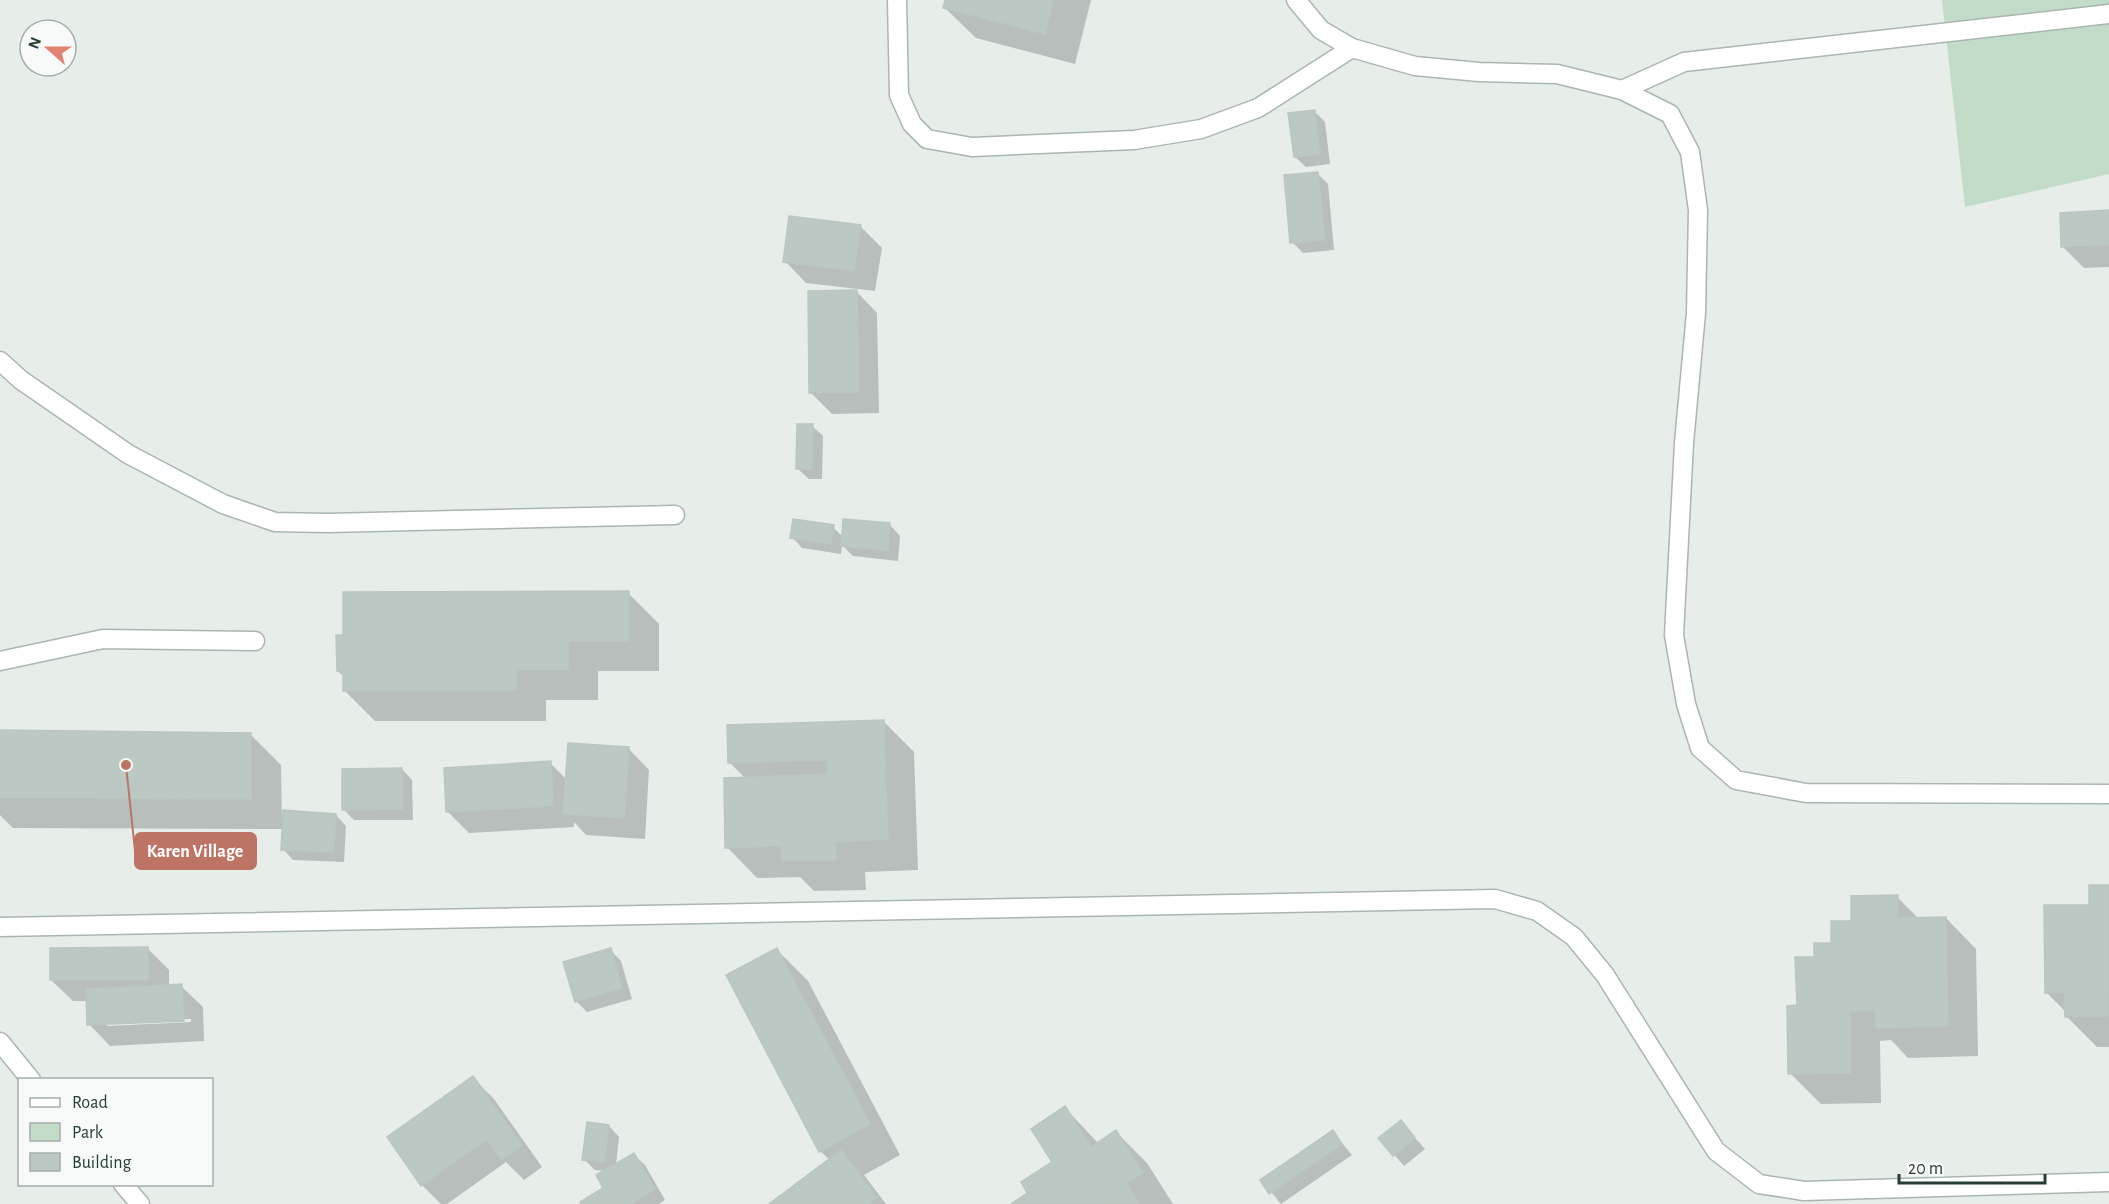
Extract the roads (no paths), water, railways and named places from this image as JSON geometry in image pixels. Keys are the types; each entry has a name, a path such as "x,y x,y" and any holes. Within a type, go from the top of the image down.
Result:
{"street":[{"path":"897,0 899,95 912,124 927,139 972,147 1134,140 1201,129 1258,108 1352,48"},
{"path":"1296,0 1321,30 1352,48 1415,66 1479,72 1557,74 1622,90 1670,114 1690,152 1698,210 1696,313 1684,443 1674,635 1686,704 1700,748 1736,780 1806,793 2109,794"},
{"path":"1622,90 1684,62 2109,14"},
{"path":"0,361 21,380 128,454 223,504 275,522 339,523 675,516"},
{"path":"0,661 103,639 255,640"},
{"path":"0,927 1495,899 1537,911 1574,937 1605,975 1716,1151 1759,1184 1804,1191 2109,1182"},
{"path":"0,1042 30,1078"},
{"path":"124,1186 140,1204"}],"place":[{"name":"Karen Village","path":"126,765"}]}
